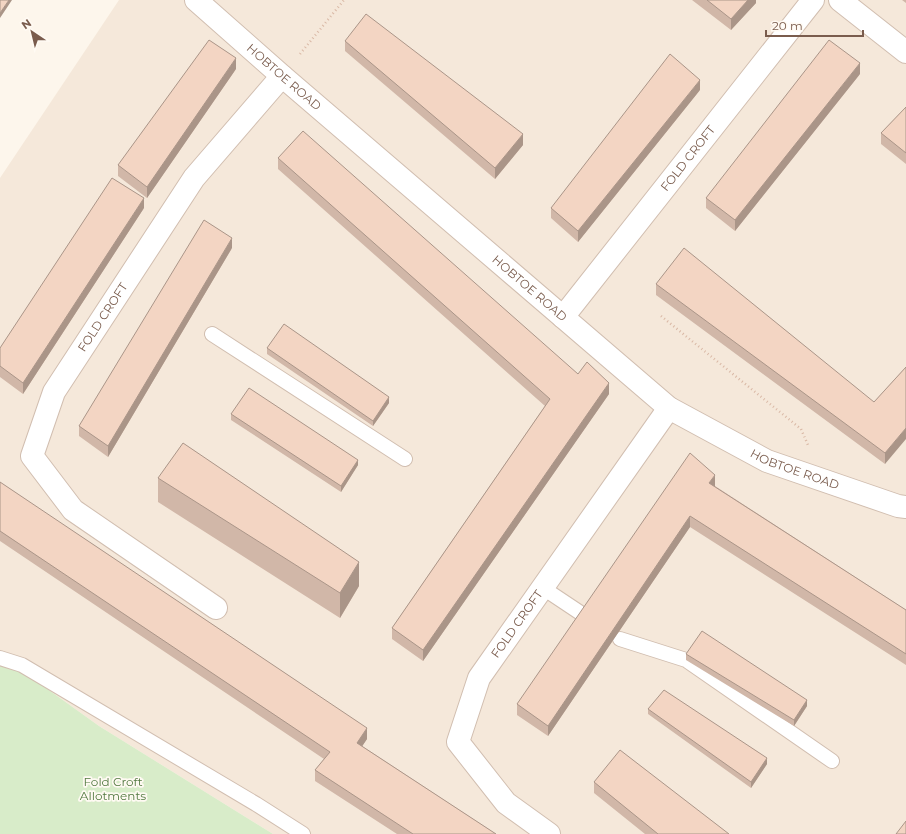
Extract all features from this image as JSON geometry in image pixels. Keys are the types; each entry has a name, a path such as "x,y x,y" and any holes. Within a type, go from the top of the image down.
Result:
{"street":[{"name":"HOBTOE ROAD","path":"196,0 282,76 668,408 767,461 898,506 906,507"},
{"name":"FOLD CROFT","path":"563,317 813,0"},
{"path":"840,0 906,52"},
{"name":"FOLD CROFT","path":"216,608 73,510 32,456 54,392 194,178 282,76"},
{"name":"FOLD CROFT","path":"549,834 506,803 458,742 479,678 668,408"}],"lane":[{"path":"212,334 405,459"},
{"path":"543,588 579,612"},
{"path":"620,639 686,660 832,761"},
{"path":"0,658 22,665 256,804 302,834"}],"path":[{"path":"282,76 344,0"},
{"path":"661,316 801,429 822,480"}],"shaded area":[{"path":"119,0 906,0 906,834 273,834 99,726 0,655 0,178"}],"green space":[{"name":"Fold Croft Allotments","path":"0,655 99,726 273,834 0,834"}],"building":[{"path":"0,0 9,0 0,13"},
{"path":"707,0 748,0 731,19"},
{"path":"366,14 523,134 495,168 345,41"},
{"path":"209,40 236,58 147,187 118,165"},
{"path":"829,40 860,63 735,220 706,198"},
{"path":"670,54 700,80 578,231 551,208"},
{"path":"906,107 906,153 881,133"},
{"path":"303,131 578,374 587,362 609,383 423,650 392,628 550,399 278,158"},
{"path":"112,178 144,198 23,383 0,366 0,348"},
{"path":"204,220 232,238 108,446 79,426"},
{"path":"684,248 874,402 906,367 906,428 885,453 656,284"},
{"path":"284,324 389,397 373,421 267,348"},
{"path":"249,388 358,460 341,486 231,414"},
{"path":"183,443 359,562 340,593 158,478"},
{"path":"690,453 715,475 709,483 906,610 906,654 690,516 548,726 517,704"},
{"path":"0,482 367,728 357,743 496,834 413,834 315,770 330,752 0,531"},
{"path":"702,631 807,700 794,720 686,654"},
{"path":"664,690 767,758 751,782 648,709"},
{"path":"620,750 729,834 658,834 594,782"},
{"path":"906,821 906,834 896,834"}]}
